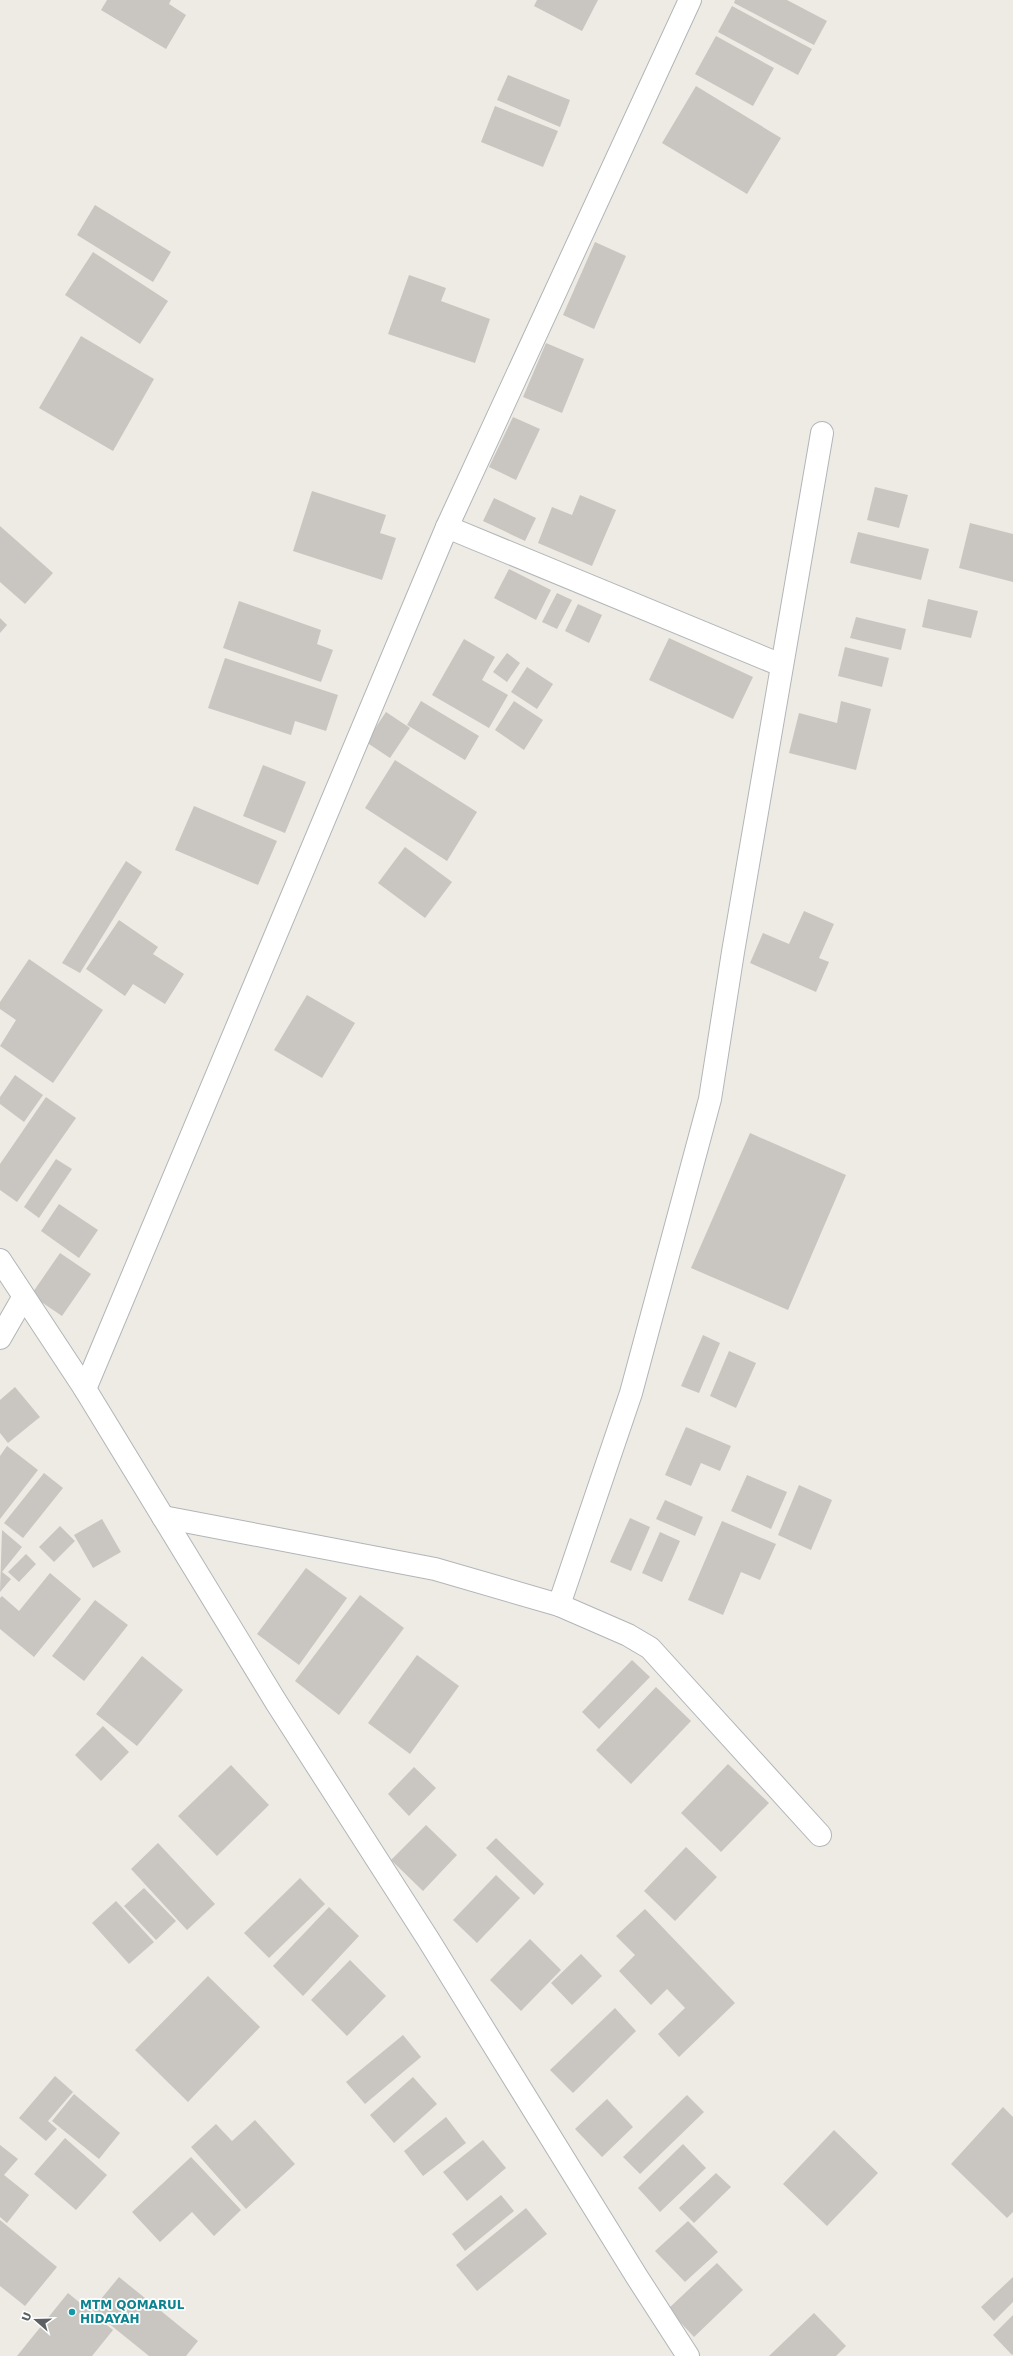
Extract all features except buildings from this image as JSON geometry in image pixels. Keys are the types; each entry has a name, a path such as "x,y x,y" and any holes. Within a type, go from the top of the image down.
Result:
{"street":[{"path":"85,1389 447,527 690,0"},
{"path":"559,1605 631,1394 710,1099 781,665 822,433"},
{"path":"447,527 781,665"},
{"path":"0,1260 23,1298 85,1389 276,1702 428,1939 637,2277 688,2356"},
{"path":"0,1338 23,1298"},
{"path":"163,1517 435,1569 559,1605 628,1635 650,1648 820,1835"}],"place":[{"name":"MTM QOMARUL HIDAYAH","path":"72,2312"}]}
